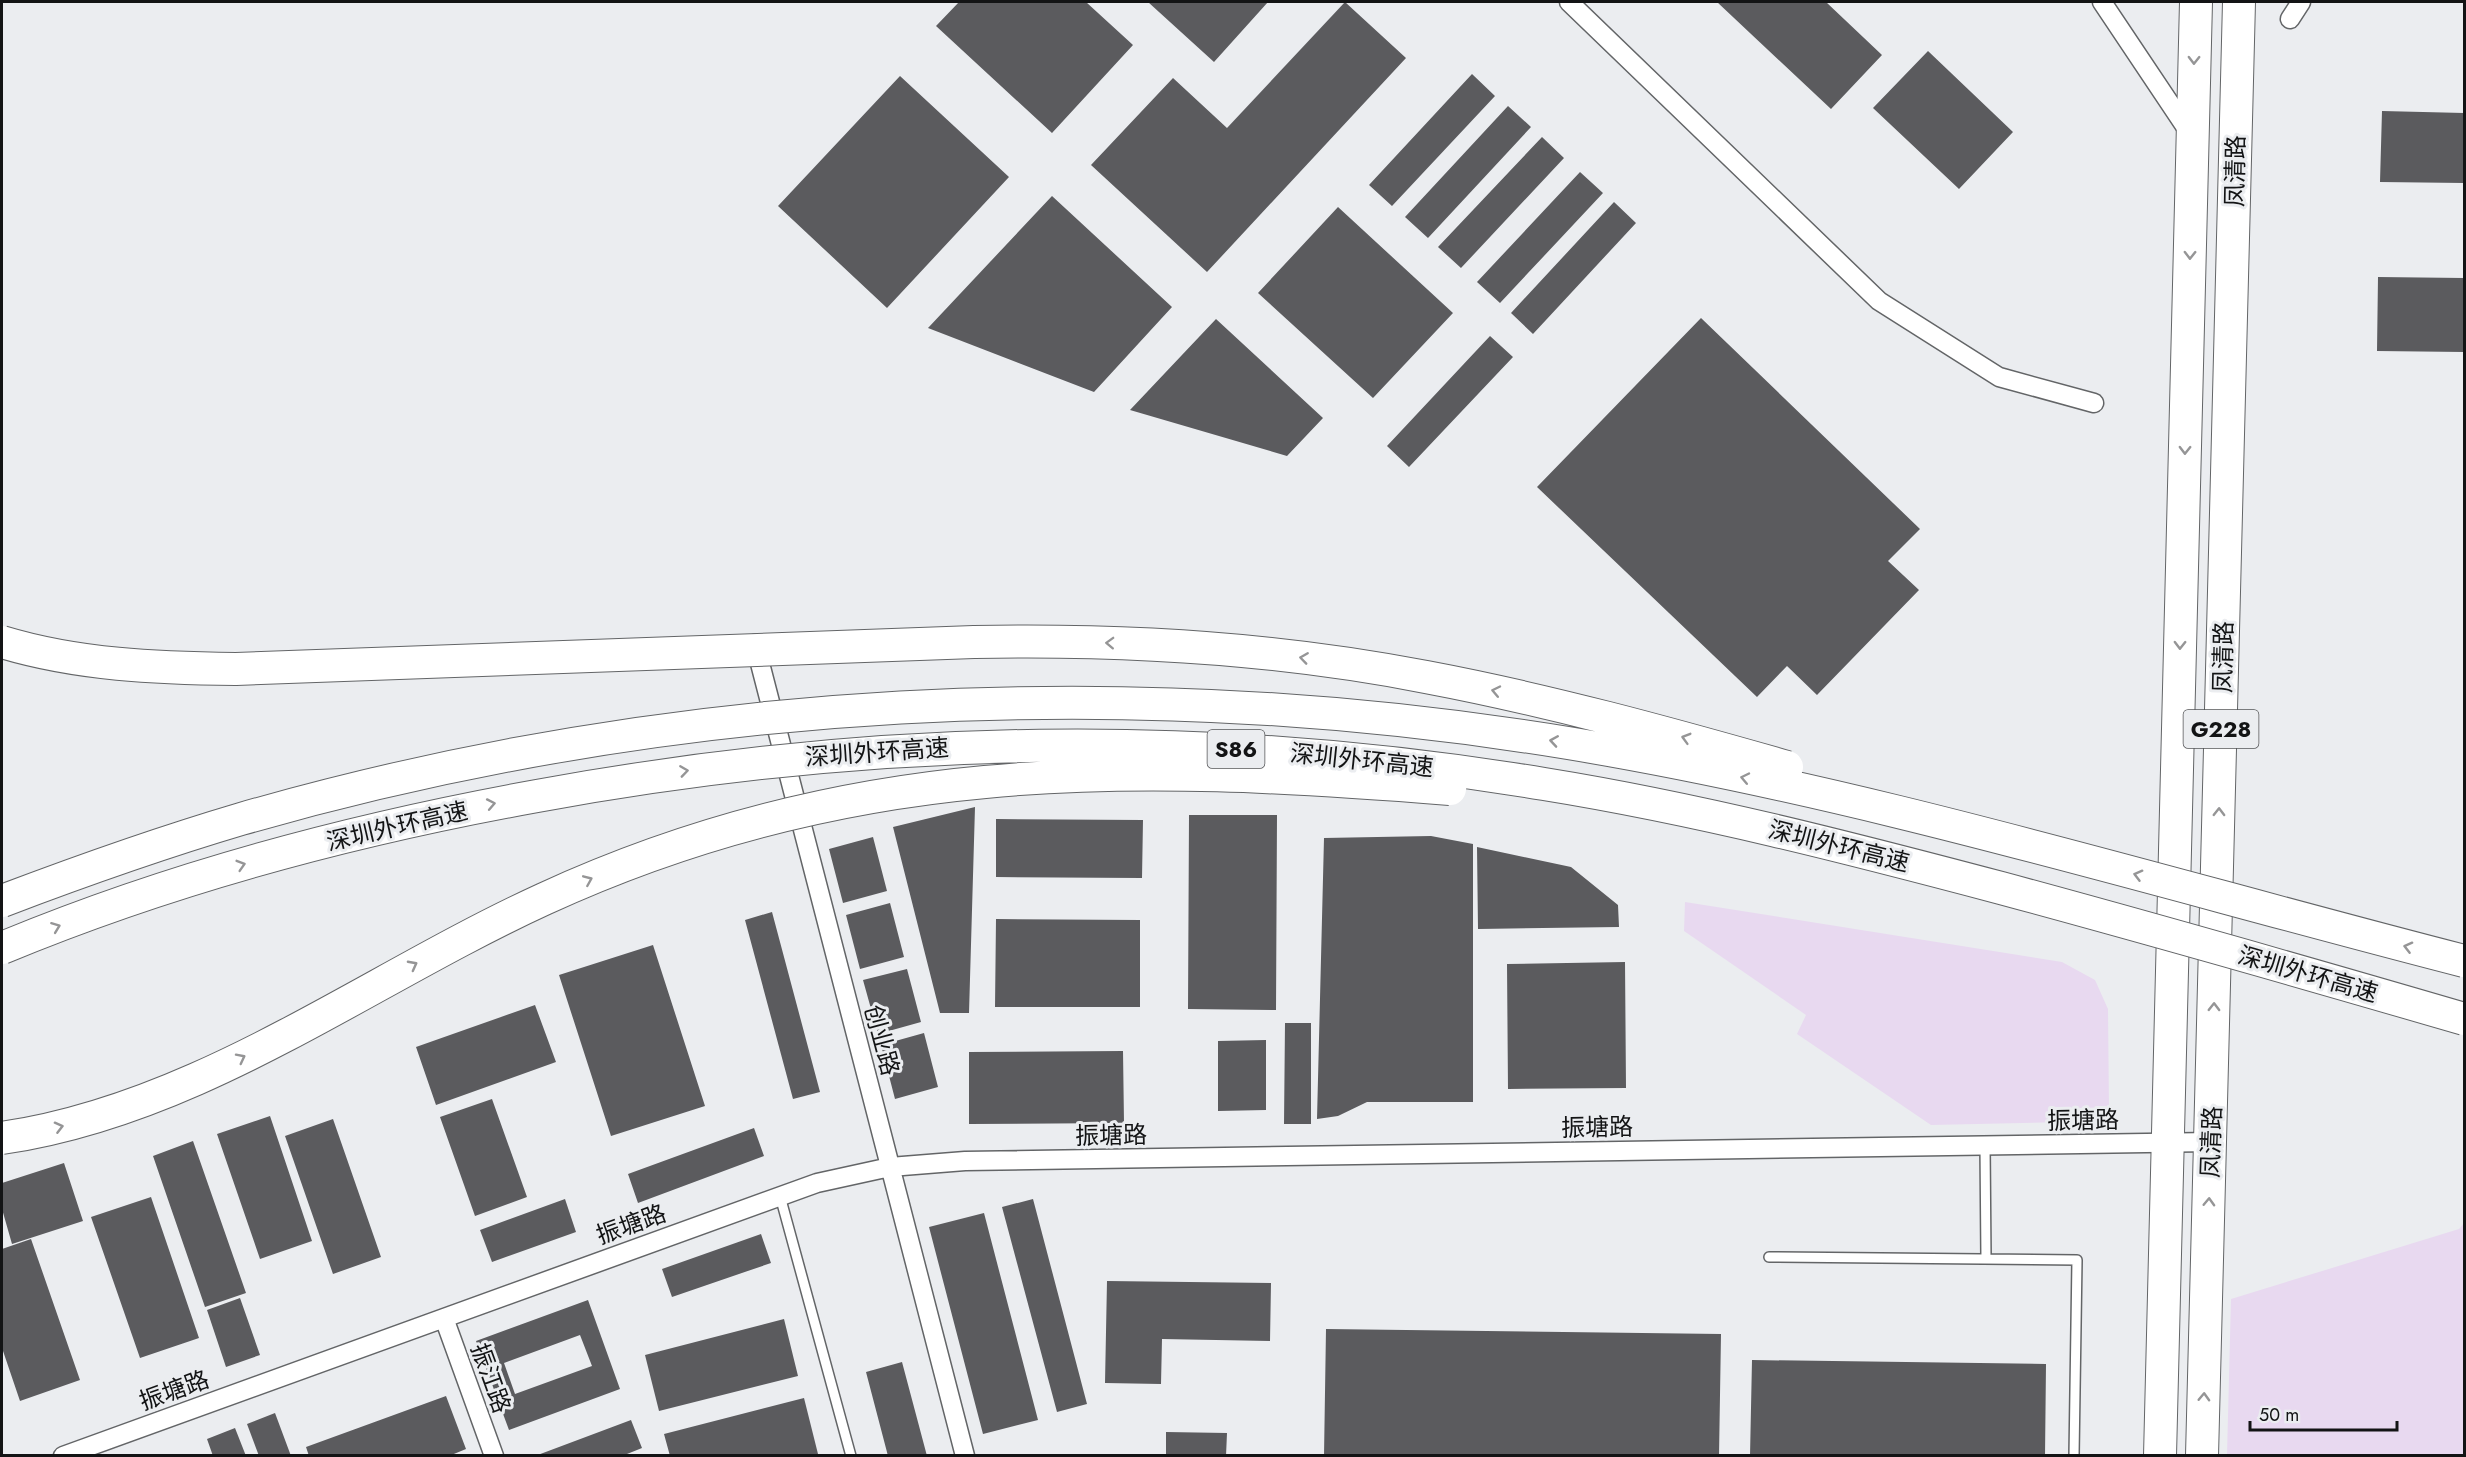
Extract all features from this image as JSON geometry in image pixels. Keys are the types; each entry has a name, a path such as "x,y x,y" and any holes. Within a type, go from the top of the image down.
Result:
{"highway":[{"name":"凤清路","path":"2160,1455 2196,2"},
{"name":"凤清路","path":"2202,1455 2240,2"},
{"path":"2,642 106,663 171,668 236,669 1020,641 1111,642 1247,651 1339,662 1426,676 1598,714 1855,786 2022,844"},
{"name":"深圳外环高速","path":"2,901 115,859 242,819 373,785 636,734 770,717 906,706 1039,701 1171,703 1304,710 1504,733 1634,755 1753,779 2022,844 2464,961"},
{"name":"深圳外环高速","path":"2,948 187,881 257,860 379,828 501,802 625,780 750,762 811,756 997,745 1121,745 1245,749 1427,766 1549,784 1735,820 1920,867 2464,1019"},
{"path":"2,1138 94,1117 206,1075 469,935 604,873 717,833 853,800 1003,780 1164,775 1430,787 1669,807"}],"street":[{"path":"1569,2 1879,301 1999,377 2094,403"},
{"path":"2102,2 2192,138"},
{"path":"2290,19 2301,2"},
{"name":"创业路","path":"753,636 965,1455"},
{"name":"振塘路","path":"63,1455 817,1183 890,1167 965,1161 2211,1142"},
{"name":"振江路","path":"444,1318 494,1455"}],"lane":[{"path":"1985,1145 1986,1259"},
{"path":"780,1196 851,1455"},
{"path":"1769,1257 2077,1260 2074,1455"}],"shaded area":[{"path":"1685,902 2062,962 2095,980 2108,1009 2109,1109 2063,1122 1931,1125 1797,1034 1806,1015 1684,931"},
{"path":"2464,1223 2464,1455 2227,1455 2231,1299 2459,1229"}],"building":[{"path":"959,2 1086,2 1133,45 1052,133 936,26"},
{"path":"1148,2 1268,2 1214,62"},
{"path":"1345,2 1406,58 1207,272 1091,165 1173,78 1227,128"},
{"path":"1717,2 1826,2 1882,55 1831,109"},
{"path":"1928,51 2013,132 1959,189 1873,108"},
{"path":"1472,74 1495,96 1392,206 1369,185"},
{"path":"900,76 1009,177 887,308 778,206"},
{"path":"1508,106 1531,127 1428,238 1405,217"},
{"path":"2382,111 2464,113 2464,183 2380,182"},
{"path":"1542,137 1564,158 1461,268 1438,247"},
{"path":"1580,172 1603,193 1500,303 1477,282"},
{"path":"1052,196 1172,307 1094,392 928,328"},
{"path":"1614,202 1636,223 1533,334 1511,313"},
{"path":"1338,207 1453,313 1373,398 1258,293"},
{"path":"2378,277 2464,278 2464,352 2377,351"},
{"path":"1701,318 1920,529 1888,561 1919,590 1817,695 1787,666 1757,697 1537,487"},
{"path":"1216,319 1323,418 1287,456 1130,410"},
{"path":"1490,336 1513,357 1409,467 1387,446"},
{"path":"975,807 969,1013 940,1013 893,827"},
{"path":"1189,815 1277,815 1276,1010 1188,1009"},
{"path":"996,819 1143,820 1142,878 996,877"},
{"path":"1431,836 1473,844 1473,1102 1367,1102 1338,1116 1317,1119 1324,838"},
{"path":"873,837 887,891 843,903 829,849"},
{"path":"1477,847 1571,867 1618,905 1619,927 1478,929"},
{"path":"890,903 904,957 860,969 846,915"},
{"path":"772,912 820,1092 793,1099 745,920"},
{"path":"996,919 1140,920 1140,1007 995,1007"},
{"path":"653,945 705,1106 611,1136 559,975"},
{"path":"1625,962 1626,1088 1508,1089 1507,964"},
{"path":"907,969 921,1022 878,1034 863,980"},
{"path":"535,1005 556,1062 436,1105 416,1047"},
{"path":"1285,1023 1311,1023 1311,1124 1284,1124"},
{"path":"924,1033 938,1087 895,1099 881,1045"},
{"path":"1266,1040 1266,1110 1218,1111 1218,1041"},
{"path":"1123,1051 1124,1123 969,1124 969,1052"},
{"path":"492,1099 527,1197 475,1216 440,1117"},
{"path":"270,1116 312,1241 260,1259 217,1134"},
{"path":"333,1119 381,1257 333,1274 285,1136"},
{"path":"754,1128 764,1156 638,1203 628,1174"},
{"path":"193,1141 246,1293 205,1307 153,1156"},
{"path":"64,1163 83,1221 12,1244 2,1209 2,1183"},
{"path":"151,1197 199,1338 140,1358 91,1217"},
{"path":"565,1199 576,1232 492,1262 480,1230"},
{"path":"1033,1199 1087,1404 1057,1412 1002,1207"},
{"path":"984,1213 1038,1420 983,1434 929,1227"},
{"path":"761,1234 771,1263 672,1297 662,1269"},
{"path":"31,1239 80,1380 20,1401 2,1348 2,1249"},
{"path":"1107,1281 1271,1283 1270,1341 1162,1339 1161,1384 1105,1383"},
{"path":"240,1298 260,1355 226,1367 207,1310"},
{"path":"588,1300 620,1389 509,1430 476,1341","holes":["580,1335 592,1366 515,1394 504,1363"]},
{"path":"784,1319 798,1376 659,1411 645,1355"},
{"path":"1326,1329 1721,1334 1719,1456 1324,1456"},
{"path":"1752,1360 2046,1364 2045,1456 1750,1456"},
{"path":"902,1362 927,1456 888,1456 866,1372"},
{"path":"446,1396 466,1449 449,1456 309,1456 306,1447"},
{"path":"804,1398 818,1454 670,1456 664,1434"},
{"path":"275,1413 291,1456 259,1456 247,1424"},
{"path":"631,1420 642,1448 622,1456 535,1456"},
{"path":"235,1428 246,1456 213,1456 207,1439"},
{"path":"1166,1432 1227,1433 1226,1456 1166,1456"}]}
